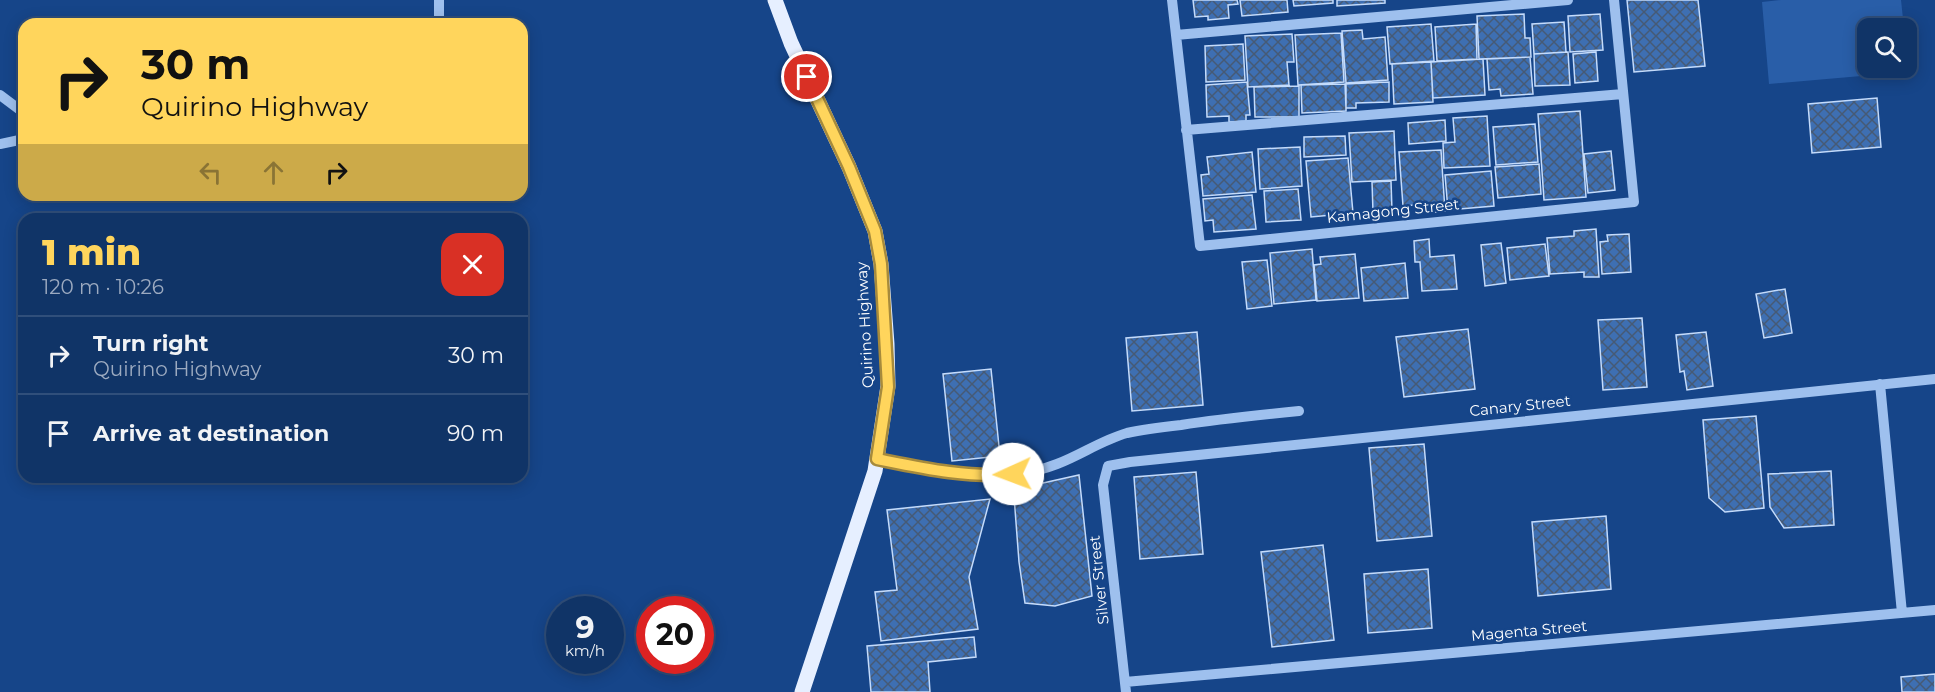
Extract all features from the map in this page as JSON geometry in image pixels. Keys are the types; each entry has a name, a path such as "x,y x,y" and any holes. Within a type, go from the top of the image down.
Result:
{"main road":[{"name":"Quirino Highway","path":"775,0 791,43 849,167 875,231 881,264 888,387 877,459 802,692"}],"street":[{"path":"439,0 439,18"},
{"name":"Kamagong Street","path":"1173,0 1200,246 1634,202 1614,0"},
{"path":"1176,35 1568,0"},
{"path":"1186,130 1623,94"},
{"path":"0,95 18,108"},
{"path":"0,144 18,140"},
{"name":"Canary Street","path":"1108,466 1142,460 1935,378"},
{"path":"1880,384 1902,613"},
{"path":"877,459 945,473 987,476 1013,474 1036,471 1058,464 1113,438 1141,430 1299,411"},
{"name":"Silver Street","path":"1108,466 1103,485 1125,687"},
{"name":"Magenta Street","path":"1125,687 1935,610"}],"shaded area":[{"path":"1901,0 1903,18 1857,18 1857,76 1769,84 1762,2"}],"building":[{"path":"1193,0 1237,0 1238,4 1228,5 1229,18 1208,20 1208,16 1195,17"},
{"path":"1240,0 1287,0 1288,12 1242,16"},
{"path":"1293,0 1333,0 1333,3 1294,6"},
{"path":"1337,0 1385,0 1385,3 1337,6"},
{"path":"1627,0 1698,0 1705,66 1634,72"},
{"path":"1524,14 1525,38 1530,38 1531,57 1479,59 1477,16"},
{"path":"1600,14 1603,50 1570,52 1568,16"},
{"path":"1564,22 1566,52 1534,54 1532,24"},
{"path":"1431,24 1434,61 1390,64 1387,27"},
{"path":"1476,24 1477,59 1437,61 1435,27"},
{"path":"1362,30 1363,39 1385,37 1388,80 1346,83 1342,31"},
{"path":"1341,33 1344,82 1298,85 1295,35"},
{"path":"1292,34 1294,62 1287,62 1289,85 1248,87 1245,36"},
{"path":"1243,44 1245,80 1206,82 1205,46"},
{"path":"1568,52 1570,85 1535,86 1534,54"},
{"path":"1596,52 1598,81 1575,83 1573,54"},
{"path":"1530,57 1533,94 1501,96 1500,89 1489,90 1487,59"},
{"path":"1483,59 1485,95 1433,98 1431,62"},
{"path":"1431,62 1433,102 1394,104 1392,64"},
{"path":"1247,82 1250,115 1246,115 1246,121 1229,122 1229,116 1207,117 1206,85"},
{"path":"1389,82 1389,102 1356,103 1356,108 1346,108 1345,84"},
{"path":"1346,84 1346,111 1302,113 1301,85"},
{"path":"1299,86 1299,117 1255,117 1254,87"},
{"path":"1877,98 1881,147 1812,153 1808,104"},
{"path":"1580,111 1586,197 1544,200 1538,114"},
{"path":"1487,116 1490,166 1444,168 1443,143 1455,142 1453,118"},
{"path":"1445,120 1446,141 1409,144 1408,123"},
{"path":"1535,124 1538,162 1496,165 1493,127"},
{"path":"1394,131 1396,180 1352,182 1349,133"},
{"path":"1345,136 1346,155 1304,157 1304,137"},
{"path":"1300,147 1302,186 1260,189 1258,149"},
{"path":"1441,150 1445,211 1426,213 1425,204 1403,206 1399,152"},
{"path":"1611,151 1615,190 1588,193 1584,154"},
{"path":"1252,152 1256,192 1203,196 1201,175 1209,174 1207,157"},
{"path":"1348,158 1353,213 1311,217 1306,161"},
{"path":"1539,164 1541,194 1498,198 1495,167"},
{"path":"1491,171 1494,206 1448,210 1445,175"},
{"path":"1391,181 1392,211 1373,212 1372,182"},
{"path":"1298,189 1301,220 1266,222 1264,191"},
{"path":"1252,195 1256,229 1214,232 1213,220 1205,221 1203,199"},
{"path":"1596,229 1599,277 1584,277 1584,272 1550,274 1547,238 1574,236 1574,231"},
{"path":"1629,234 1631,272 1602,274 1600,242 1608,241 1607,235"},
{"path":"1429,239 1430,257 1454,255 1457,289 1422,291 1420,262 1415,262 1414,241"},
{"path":"1501,243 1506,283 1485,286 1481,245"},
{"path":"1545,244 1549,276 1510,280 1507,248"},
{"path":"1312,249 1316,300 1274,304 1270,253"},
{"path":"1355,254 1359,298 1317,301 1314,265 1321,264 1320,257"},
{"path":"1267,260 1272,306 1247,309 1242,262"},
{"path":"1405,263 1408,298 1364,301 1361,268"},
{"path":"1785,289 1792,333 1764,338 1756,294"},
{"path":"1642,318 1647,387 1603,390 1598,320"},
{"path":"1468,329 1475,389 1404,397 1396,337"},
{"path":"1197,332 1203,405 1132,411 1126,338"},
{"path":"1706,332 1713,386 1687,390 1684,371 1680,372 1676,335"},
{"path":"991,369 1000,456 952,461 943,374"},
{"path":"1756,416 1764,508 1725,512 1709,498 1703,420"},
{"path":"1424,444 1432,536 1377,541 1369,448"},
{"path":"1831,471 1834,525 1784,528 1770,507 1768,474"},
{"path":"1196,472 1203,554 1140,559 1134,477"},
{"path":"1079,475 1092,596 1055,606 1025,603 1019,562 1013,483 1043,483"},
{"path":"990,499 969,577 978,629 881,641 875,592 897,590 887,510"},
{"path":"1606,516 1611,589 1538,596 1532,522"},
{"path":"1323,545 1334,640 1272,647 1261,552"},
{"path":"1428,569 1432,628 1368,633 1364,574"},
{"path":"974,637 976,657 928,662 930,692 871,692 867,646"},
{"path":"1935,674 1935,692 1902,692 1901,677"}],"route":[{"path":"807,77 849,167 875,231 881,264 888,387 877,459 945,473 978,476 1013,474"}]}
